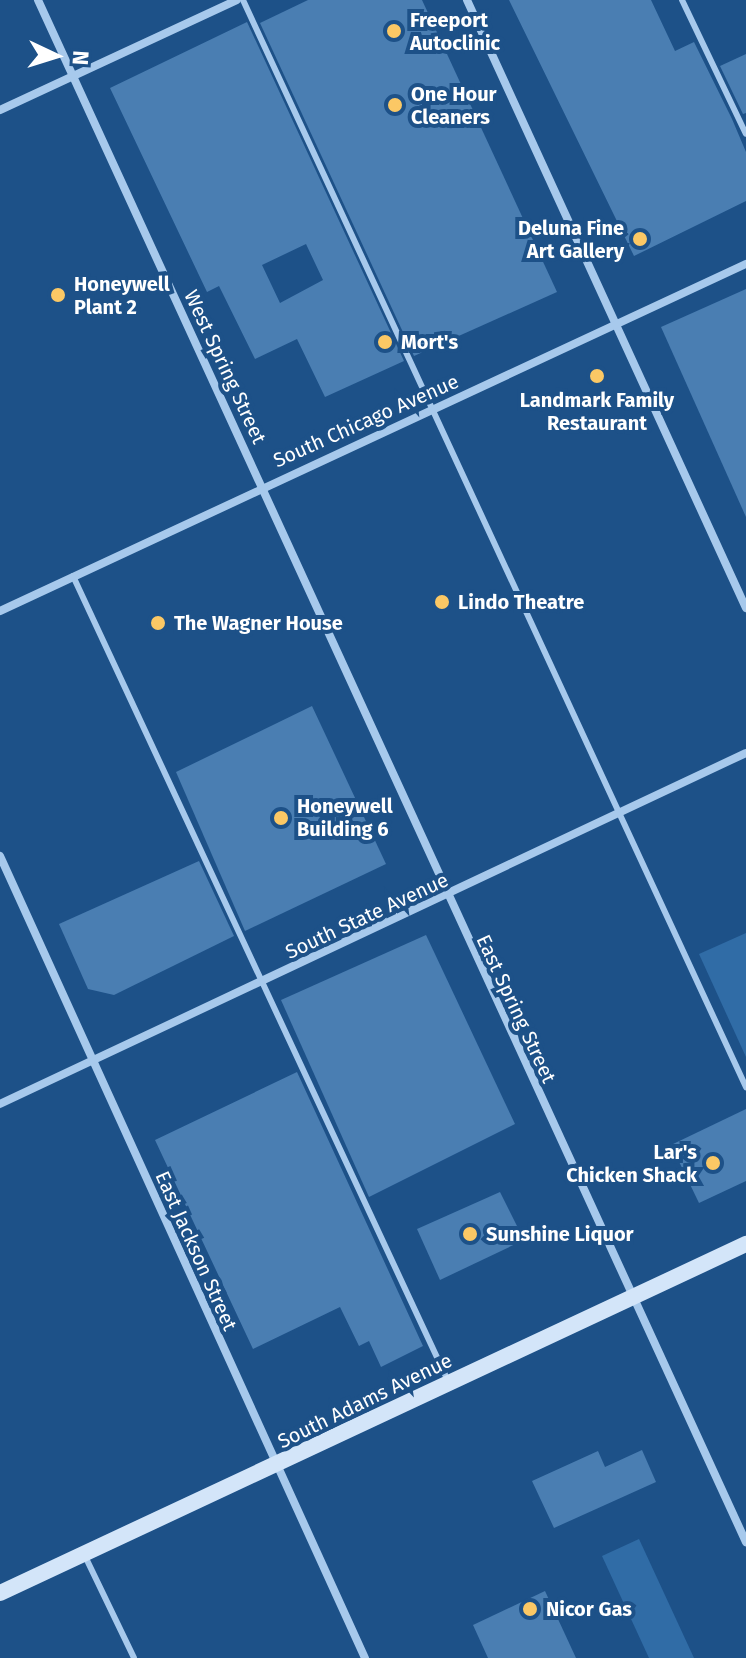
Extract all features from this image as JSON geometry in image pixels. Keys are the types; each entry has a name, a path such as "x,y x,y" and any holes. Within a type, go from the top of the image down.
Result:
{"street":[{"name":"West Spring Street","path":"38,0 262,486"},
{"path":"0,110 240,0"},
{"path":"467,0 746,608"},
{"name":"South Chicago Avenue","path":"0,611 262,486 746,264"},
{"name":"East Spring Street","path":"262,486 446,896 746,1542"},
{"name":"South State Avenue","path":"0,1104 746,753"},
{"name":"East Jackson Street","path":"0,856 365,1658"},
{"name":"South Adams Avenue","path":"0,1593 746,1244"}],"lane":[{"path":"240,0 436,407 746,1087"},
{"path":"682,0 746,134"},
{"path":"73,576 260,984 449,1383"},
{"path":"84,1554 134,1658"}],"shaded area":[{"path":"746,933 746,1057 699,954"},
{"path":"639,1539 694,1658 649,1658 602,1556"}],"building":[{"path":"308,0 422,0 557,292 414,356 260,23"},
{"path":"509,0 651,0 675,51 694,42 732,119 746,152 746,201 634,256"},
{"path":"247,22 404,361 325,397 297,339 255,359 219,286 207,292 110,88","holes":["306,244 323,280 280,303 262,265"]},
{"path":"746,54 746,113 743,114 720,66"},
{"path":"746,289 746,517 661,327"},
{"name":"Honeywell Building 6","path":"312,706 386,864 245,931 176,772"},
{"path":"199,861 234,936 114,995 88,989 59,924"},
{"path":"426,935 515,1124 369,1197 281,1000"},
{"path":"297,1072 423,1346 381,1367 369,1341 359,1346 340,1307 253,1349 155,1140"},
{"name":"Lar's Chicken Shack","path":"746,1109 746,1181 699,1203 671,1145"},
{"name":"Sunshine Liquor","path":"500,1192 524,1240 440,1280 417,1229"},
{"path":"642,1450 656,1482 554,1528 532,1481 598,1451 605,1467"},
{"name":"Nicor Gas","path":"545,1591 576,1658 488,1658 473,1625"}],"place":[{"name":"Freeport Autoclinic","path":"394,31"},
{"name":"One Hour Cleaners","path":"395,105"},
{"name":"Deluna Fine Art Gallery","path":"640,239"},
{"name":"Honeywell Plant 2","path":"58,295"},
{"name":"Mort's","path":"385,342"},
{"name":"Landmark Family Restaurant","path":"597,376"},
{"name":"Lindo Theatre","path":"442,602"},
{"name":"The Wagner House","path":"158,623"},
{"name":"Honeywell Building 6","path":"281,818"},
{"name":"Lar's Chicken Shack","path":"713,1163"},
{"name":"Sunshine Liquor","path":"470,1234"},
{"name":"Nicor Gas","path":"530,1609"}]}
